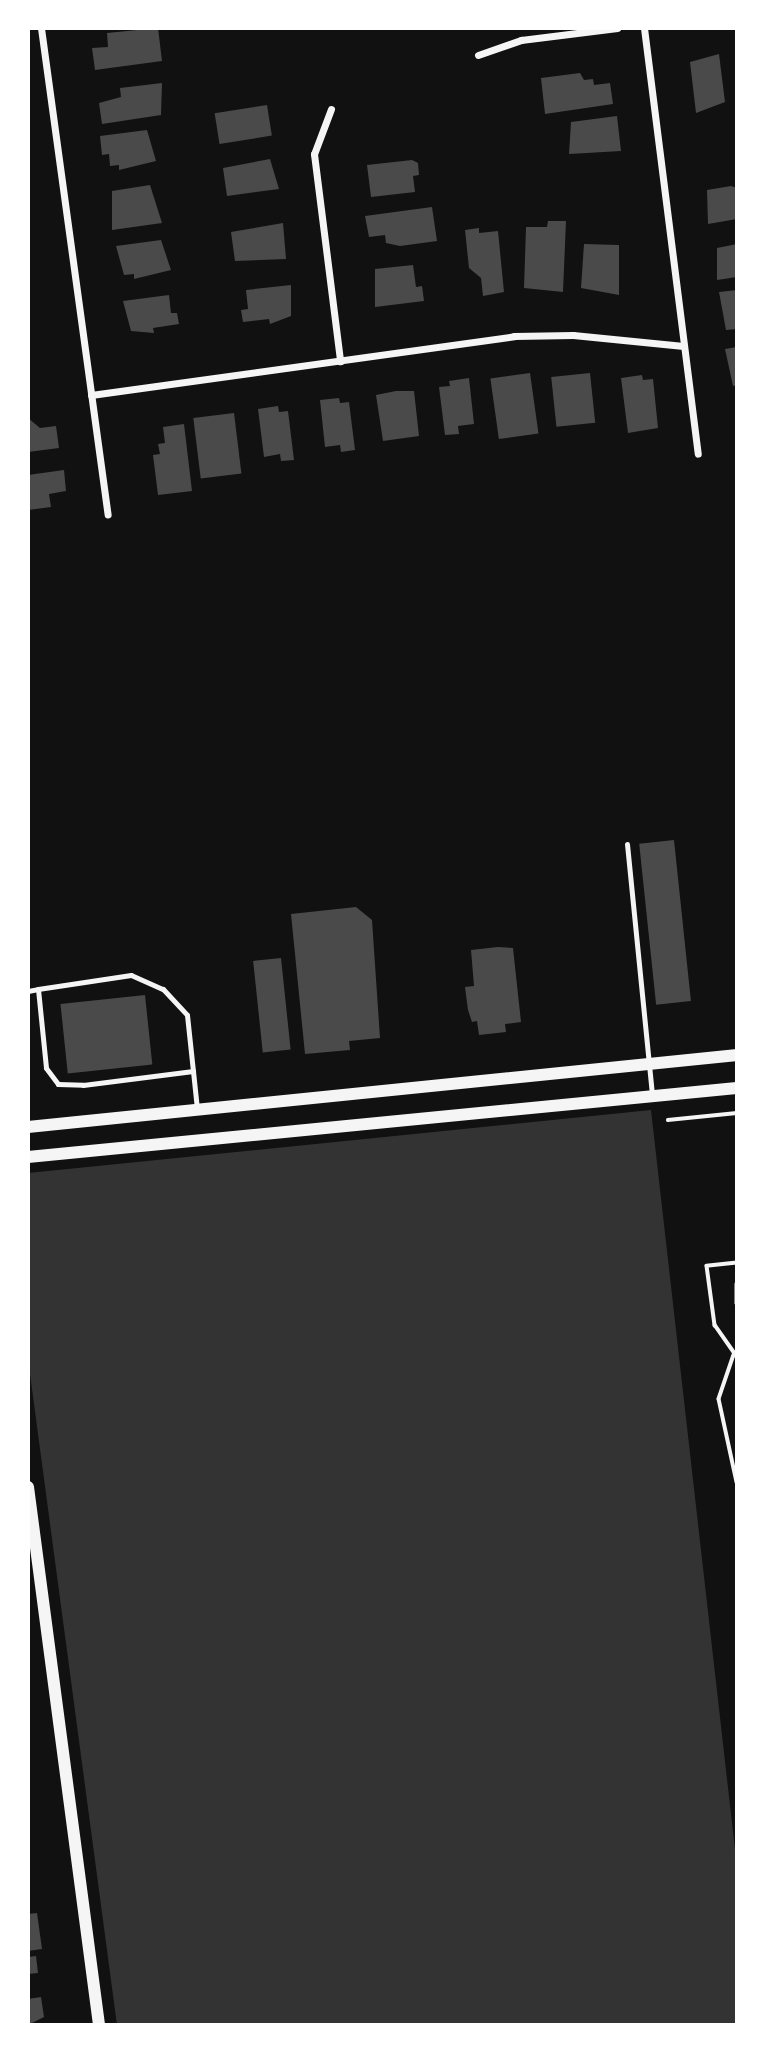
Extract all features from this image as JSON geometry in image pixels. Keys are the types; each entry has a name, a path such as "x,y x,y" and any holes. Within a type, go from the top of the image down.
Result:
{"street":[{"path":"41,28 45,38 108,514"},
{"path":"45,38 48,28"},
{"path":"478,55 521,40 617,28"},
{"path":"644,28 698,454"},
{"path":"331,109 314,154 340,361"},
{"path":"91,395 543,334 683,346"},
{"path":"28,1127 737,1055"},
{"path":"28,1157 737,1088"},
{"path":"28,1487 99,2025"}],"lane":[{"path":"627,844 652,1097"},
{"path":"28,991 131,975 163,989 187,1015 197,1110"},
{"path":"38,989 46,1068 58,1084 83,1085 193,1071"}],"path":[{"path":"668,1121 737,1113"},
{"path":"737,1263 707,1266 715,1325 736,1356 719,1399 737,1482"},
{"path":"737,1284 737,1303"}],"shaded area":[{"path":"651,1110 737,1867 737,2025 117,2025 28,1359 28,1173"}],"building":[{"path":"158,28 162,61 95,70 92,48 108,47 107,33"},
{"path":"719,54 725,102 696,113 690,62"},
{"path":"580,73 584,80 593,79 594,85 610,83 613,104 545,114 541,78"},
{"path":"162,83 161,115 102,124 99,103 121,97 120,88"},
{"path":"267,105 272,136 220,144 215,113"},
{"path":"617,116 621,151 569,154 571,122"},
{"path":"147,130 156,161 119,170 119,165 110,166 109,154 102,155 100,136"},
{"path":"270,159 279,189 227,196 223,168"},
{"path":"412,160 418,163 419,175 413,176 415,192 371,197 367,165"},
{"path":"150,185 162,223 112,230 112,191"},
{"path":"731,186 737,188 737,219 708,224 707,190"},
{"path":"432,207 437,241 400,246 386,243 385,235 369,237 365,216"},
{"path":"548,221 566,221 563,292 524,288 526,227 547,227"},
{"path":"283,223 286,259 235,261 231,232"},
{"path":"479,228 479,233 498,231 504,292 483,296 481,278 469,268 465,230"},
{"path":"161,240 171,270 134,279 134,274 124,275 116,246"},
{"path":"584,244 619,245 619,295 581,288"},
{"path":"737,244 737,277 717,280 717,248"},
{"path":"413,265 416,287 422,286 424,301 375,307 375,269"},
{"path":"291,285 291,316 270,324 269,319 243,322 241,310 248,309 246,290"},
{"path":"737,290 737,329 726,330 719,292"},
{"path":"169,295 171,313 177,313 179,324 153,328 154,333 131,331 123,301"},
{"path":"737,347 737,385 733,386 725,349"},
{"path":"530,373 538,433 499,439 490,379"},
{"path":"590,373 595,423 556,427 551,377"},
{"path":"642,375 643,380 653,379 658,428 628,433 621,378"},
{"path":"469,378 474,424 458,426 459,434 445,435 439,387 450,386 449,381"},
{"path":"414,391 419,436 383,441 376,395"},
{"path":"339,398 340,403 349,402 355,450 341,452 340,445 325,447 320,400"},
{"path":"278,406 279,412 288,411 294,460 281,461 280,454 264,457 258,409"},
{"path":"234,413 241,474 201,479 193,418"},
{"path":"28,418 40,428 56,426 59,448 28,452"},
{"path":"184,424 192,491 158,495 153,455 160,454 158,444 165,443 163,427"},
{"path":"64,470 66,491 49,494 51,507 28,510 28,475"},
{"path":"674,840 691,1001 656,1005 639,844"},
{"path":"356,907 372,920 380,1038 349,1041 350,1050 305,1054 291,914"},
{"path":"513,948 521,1022 505,1024 506,1032 479,1035 477,1021 472,1022 468,1010 465,987 474,986 471,950"},
{"path":"281,958 291,1049 263,1052 253,961"},
{"path":"145,995 152,1065 68,1074 60,1004"},
{"path":"37,1913 42,1949 28,1951 28,1914"},
{"path":"36,1956 38,1973 28,1974 28,1957"},
{"path":"41,1997 44,2017 28,2025 28,1999"}]}
